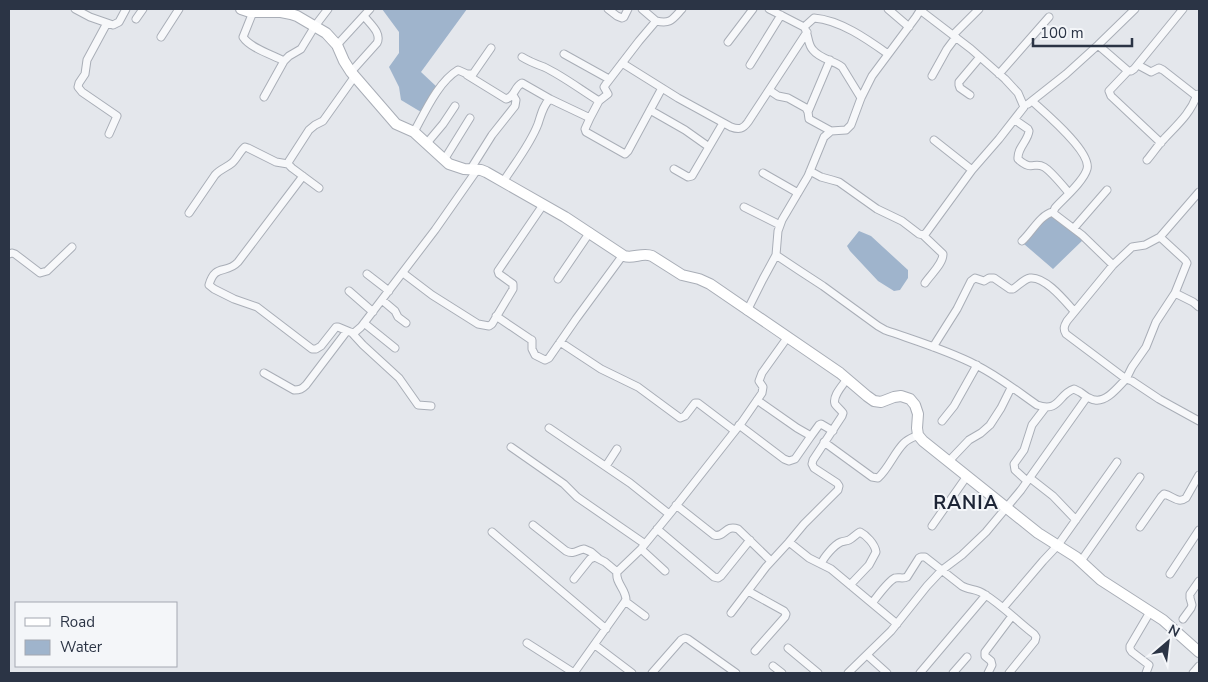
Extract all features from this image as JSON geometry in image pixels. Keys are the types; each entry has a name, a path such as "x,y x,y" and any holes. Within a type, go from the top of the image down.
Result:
{"street":[{"path":"75,9 90,17 113,25 119,22 126,9"},
{"path":"136,19 143,9"},
{"path":"161,36 179,9"},
{"path":"241,9 253,12 291,14 315,26 331,37 353,74 396,124 414,132 450,164 486,172 590,232 623,255 629,257 642,254 652,256 682,275 704,281 750,305 791,340 848,379 874,401 881,402 901,396 910,399 915,405 918,414 918,435 923,441 1038,533 1060,542 1084,556 1101,580 1170,626 1199,652"},
{"path":"264,97 284,61 301,49 328,9"},
{"path":"337,45 370,9"},
{"path":"608,9 622,18 628,9"},
{"path":"642,9 656,21 666,23 682,9"},
{"path":"728,42 753,9"},
{"path":"769,9 806,30 811,48 819,55 838,64 845,70 861,98"},
{"path":"888,9 909,27"},
{"path":"750,305 776,255 778,231 787,210 798,193 816,174 824,137 831,131 849,128 872,76 909,27 920,9 999,74 1018,93 1024,107"},
{"path":"932,76 955,36 979,9"},
{"path":"923,235 972,170 1024,107 1066,74 1135,9"},
{"path":"1160,143 1109,92 1128,71 1133,70 1183,9"},
{"path":"253,12 244,32 243,37 245,41 284,61"},
{"path":"750,64 781,15"},
{"path":"288,164 309,130 315,124 323,121 353,74 377,43 379,36 364,16"},
{"path":"999,74 1050,16"},
{"path":"622,62 662,88 737,129 745,127 814,18 854,31 888,54"},
{"path":"656,21 609,79 604,87 608,94 599,101 585,129 586,132 625,154 662,88"},
{"path":"107,23 87,60 85,74 79,82 78,88 117,116 110,134"},
{"path":"1098,45 1128,71"},
{"path":"467,74 470,75 475,72 491,48"},
{"path":"564,54 609,79"},
{"path":"522,57 533,64 544,67 599,101"},
{"path":"970,95 960,88 959,82 980,57"},
{"path":"808,112 830,60"},
{"path":"1138,64 1151,72 1159,68 1163,70 1198,95 1189,113 1160,143 1147,160"},
{"path":"414,132 434,96 449,76 458,70 506,99 512,97 518,86 522,83 590,118"},
{"path":"769,90 778,96 791,99 806,108 809,119 831,131"},
{"path":"264,373 294,390 302,389 350,332 358,331 449,211 492,135 514,106 516,100 513,95"},
{"path":"502,182 530,142 545,104 550,99"},
{"path":"1022,241 1041,219 1048,213 1053,212 1080,181 1086,172 1088,164 1081,150 1070,136 1032,101"},
{"path":"427,143 455,106"},
{"path":"650,110 685,130 709,147"},
{"path":"444,160 470,118"},
{"path":"1014,120 1029,131 1019,152 1018,159 1030,167 1039,165 1046,168 1069,193"},
{"path":"674,169 688,177 692,176 723,123"},
{"path":"934,140 972,170"},
{"path":"189,213 214,175 233,162 245,147 276,162 288,164 319,188"},
{"path":"763,173 798,193"},
{"path":"816,174 838,182 877,209 902,221 923,235 943,254 940,263 925,283"},
{"path":"302,176 238,262 232,268 218,270 213,275 209,285 234,299 257,307 312,349 321,346 336,327 350,332 398,378 418,405 431,406"},
{"path":"1074,228 1107,190"},
{"path":"1198,197 1160,237 1145,245 1132,247 1113,265 1066,321 1064,327 1066,334 1126,379 1199,421"},
{"path":"403,273 432,295 478,324 489,326 492,324 514,285 499,274 498,271 543,204"},
{"path":"744,207 780,225"},
{"path":"1053,212 1074,228 1113,265"},
{"path":"558,279 590,232"},
{"path":"776,255 885,330 977,365 1045,408 1053,406 1070,390 1077,390 1087,397 1102,400 1109,396 1126,379 1146,347 1156,322 1175,293 1187,264 1160,237"},
{"path":"9,254 15,254 40,273 47,271 72,247"},
{"path":"496,316 532,340 532,350 535,355 546,360 623,255"},
{"path":"367,274 389,291"},
{"path":"933,347 971,281 975,278 984,281 994,278 1010,289 1013,289 1028,278 1032,278 1047,284 1074,311"},
{"path":"349,291 373,312"},
{"path":"1175,293 1199,307"},
{"path":"382,300 406,323"},
{"path":"364,323 395,348"},
{"path":"645,616 628,604 625,592 617,581 617,572 643,546 669,514 679,507 759,401 763,390 759,381 760,378 791,340"},
{"path":"560,342 601,369 638,387 680,418 685,416 695,403 698,403 789,461 795,459 819,425 821,424 833,430"},
{"path":"942,421 954,406 977,365"},
{"path":"731,613 771,561 838,490 839,486 836,483 814,468 812,464 843,413 834,402 848,379"},
{"path":"949,461 969,440 990,425 1011,388"},
{"path":"848,673 897,624 942,570 955,561 1007,508 1087,397"},
{"path":"759,401 811,436"},
{"path":"1045,408 1032,425 1024,450 1014,464 1015,470 1053,496 1076,520"},
{"path":"548,428 643,492 669,514"},
{"path":"824,442 872,477 878,478 902,445 907,440 918,435"},
{"path":"511,447 564,484 643,546 666,571"},
{"path":"606,466 617,449"},
{"path":"1002,608 1060,542 1117,462"},
{"path":"932,526 967,476"},
{"path":"1084,556 1140,477"},
{"path":"1140,528 1164,494 1178,501 1182,500 1186,498 1199,477"},
{"path":"679,507 714,535 721,535 734,527 738,529 771,561"},
{"path":"533,525 566,551 574,553 584,549 591,552 617,572"},
{"path":"657,529 714,577 718,578 750,540"},
{"path":"1170,574 1199,530"},
{"path":"492,532 606,629"},
{"path":"821,564 824,558 838,544 848,541 857,533 863,534 874,546 876,552 868,565 850,585"},
{"path":"789,542 809,558 831,569 897,624"},
{"path":"872,603 891,581 907,577 922,556 962,586 986,595 1034,634 1036,637 1035,642 1009,673"},
{"path":"574,579 590,560 595,557 598,558"},
{"path":"1183,619 1191,608 1190,594 1199,580"},
{"path":"748,592 784,611 786,614 755,651"},
{"path":"920,673 986,595"},
{"path":"527,642 574,673 597,647 606,629 628,604"},
{"path":"1146,673 1148,663 1132,652 1130,646 1150,612"},
{"path":"988,673 992,665 991,661 985,656 985,652 1012,616"},
{"path":"652,673 681,640 685,638 736,673"},
{"path":"597,647 632,673"},
{"path":"788,648 818,673"},
{"path":"867,655 887,673"},
{"path":"953,673 967,657"},
{"path":"773,666 782,673"},
{"path":"1194,673 1199,666"}],"water":[{"path":"382,9 467,9 421,72 438,88 421,112 401,100 399,87 389,67 399,53 399,32"},
{"path":"1051,214 1084,239 1053,269 1024,244 1040,219"},
{"path":"859,231 871,236 908,270 908,278 900,290 894,291 878,281 850,251 847,246"}],"district":[{"name":"RANIA","path":"966,503"}]}
